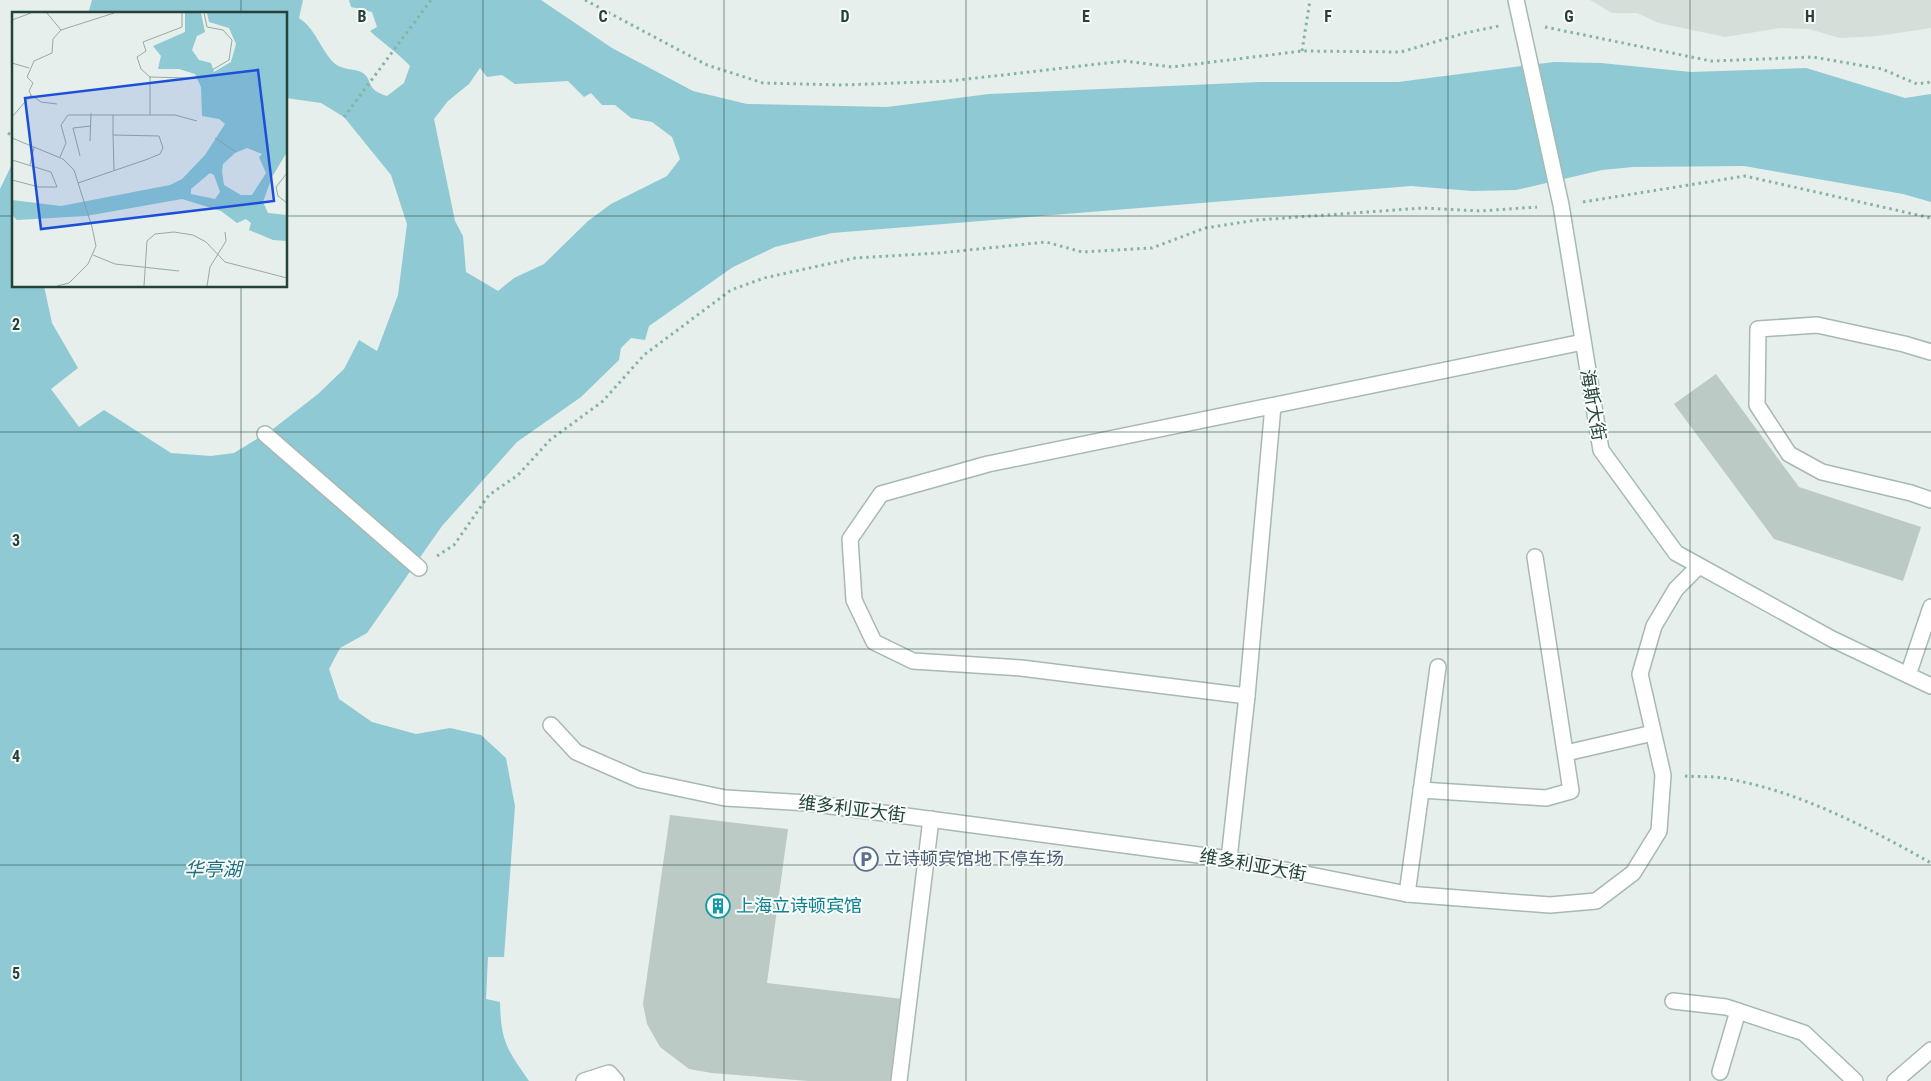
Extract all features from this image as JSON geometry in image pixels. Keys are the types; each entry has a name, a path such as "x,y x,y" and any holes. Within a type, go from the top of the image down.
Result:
{"street":[{"name":"海斯大街","path":"1516,0 1560,201 1601,450 1676,553 1832,639 1931,686"},
{"path":"1931,352 1904,344 1817,325 1758,329 1757,405 1789,454 1822,472 1911,493 1931,500"},
{"path":"1247,696 1021,668 913,662 874,642 854,600 850,539 881,494 988,464 1582,342"},
{"path":"1229,859 1247,696 1273,406"},
{"path":"265,434 419,568"},
{"path":"1421,790 1546,798 1571,791 1535,557"},
{"name":"维多利亚大街","path":"551,724 576,752 640,780 725,798 808,802 1229,859 1407,894 1550,905 1596,901 1633,872 1658,831 1663,775 1640,674 1654,626 1676,589 1699,566"},
{"path":"1908,675 1931,607"},
{"path":"1407,894 1438,667"},
{"path":"1566,753 1653,733"},
{"path":"899,1081 931,819"},
{"path":"1673,1001 1726,1006 1804,1033 1855,1081"},
{"path":"1720,1072 1738,1011"},
{"path":"1895,1081 1931,1050"},
{"path":"584,1081 609,1073 616,1081"}],"path":[{"path":"344,117 432,0"},
{"path":"585,0 707,65 763,83 842,85 950,81 1125,61 1172,67 1302,52 1401,52 1465,33 1520,22 1711,61 1813,57 1882,69 1917,84 1931,82"},
{"path":"1302,52 1310,0"},
{"path":"8,133 12,136"},
{"path":"419,568 454,545 488,495 518,475 550,440 603,402 644,354 731,290 764,278 855,258 1046,242 1082,252 1152,248 1205,228 1258,220 1423,208 1480,211 1745,176 1931,218"},
{"path":"1663,775 1723,778 1795,797 1880,834 1931,863"}],"shaded area":[{"path":"1590,0 1931,0 1931,28 1878,36 1840,38 1809,29 1780,28 1725,37 1659,23 1637,13 1612,13"}],"water":[{"name":"华亭湖","path":"92,0 303,0 299,18 314,33 334,63 338,66 363,73 376,91 387,96 404,83 410,66 370,31 377,27 372,12 351,7 349,0 541,0 612,48 693,91 747,104 887,107 989,94 1260,82 1398,82 1554,62 1601,63 1691,72 1806,68 1905,98 1931,94 1931,202 1903,194 1744,166 1633,167 1602,170 1516,190 1472,191 1411,186 832,233 775,247 733,267 649,326 645,340 631,338 621,348 619,360 581,397 517,442 442,526 367,633 340,648 329,669 339,699 372,722 416,734 450,728 481,735 506,758 515,806 504,957 488,957 486,999 500,1002 504,1037 510,1053 529,1081 0,1081 0,189 12,164 12,288 44,288 52,323 78,368 51,389 79,427 104,410 171,453 211,456 234,453 273,429 318,394 344,369 359,340 377,351 398,295 407,224 391,175 344,117 321,103 288,98 288,12 89,12","holes":["480,68 487,77 502,75 515,84 568,81 584,97 591,93 602,105 615,105 631,118 652,122 672,137 680,159 667,176 611,204 588,221 544,264 514,278 498,291 466,272 463,236 455,221 434,119 448,101 469,84"]}],"building":[{"path":"1716,374 1799,487 1921,527 1903,581 1774,539 1674,404"},
{"name":"上海立诗顿宾馆","path":"670,815 788,829 767,983 903,999 894,1081 808,1081 712,1073 689,1069 660,1047 647,1024 643,1004"}],"place":[{"name":"立诗顿宾馆地下停车场","path":"866,859"},
{"name":"上海立诗顿宾馆","path":"718,906"}]}
